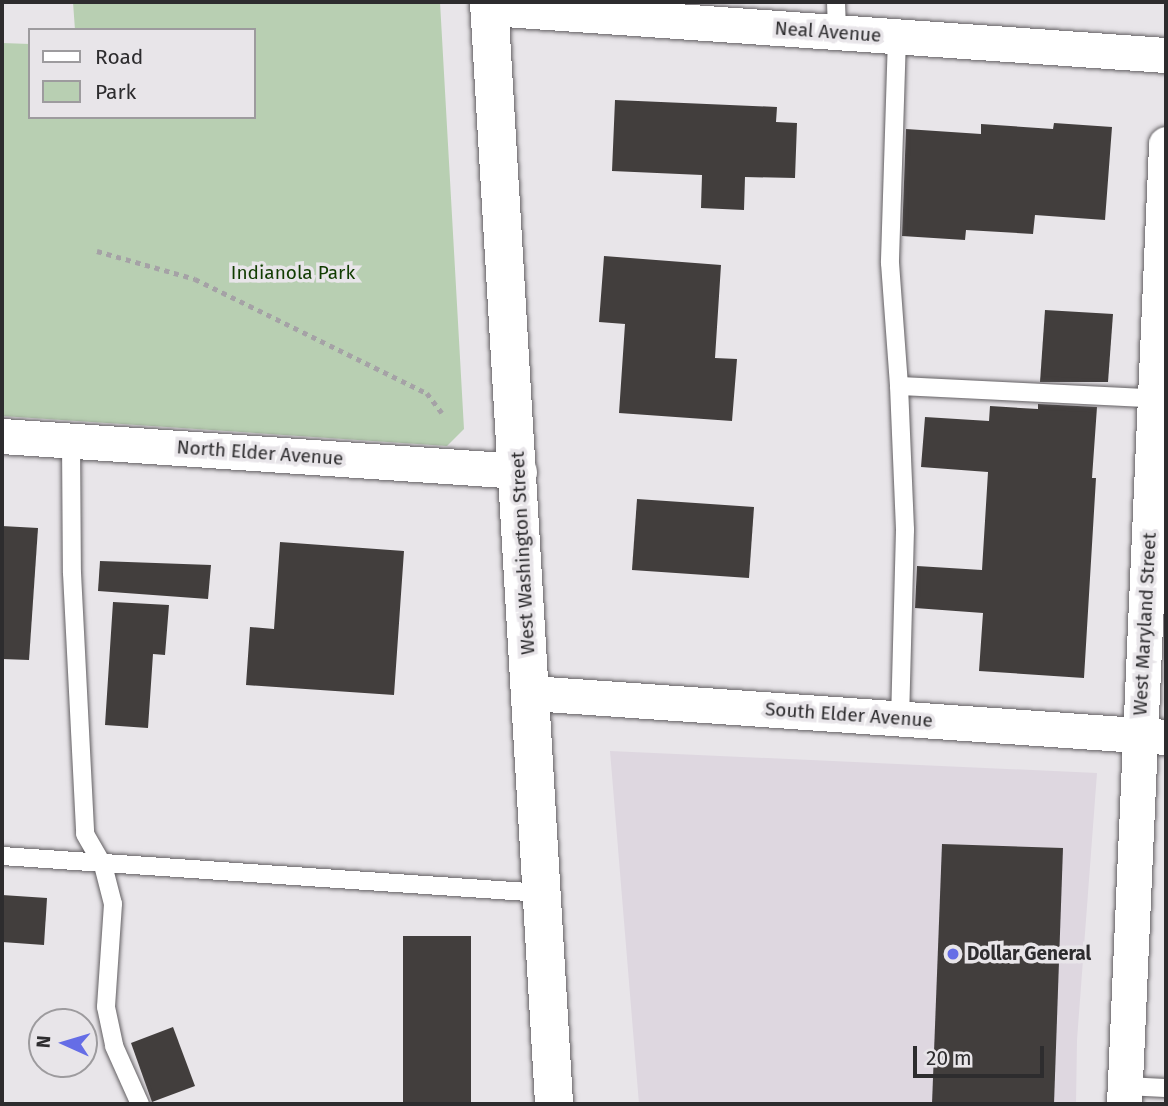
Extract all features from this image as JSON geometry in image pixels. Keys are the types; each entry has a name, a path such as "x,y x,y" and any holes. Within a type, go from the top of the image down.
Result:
{"main road":[{"name":"West Washington Street","path":"489,5 519,471 554,1104"}],"street":[{"name":"Neal Avenue","path":"489,5 837,17 897,37 1166,55"},
{"name":"West Maryland Street","path":"1125,1095 1153,736 1166,144"},
{"name":"North Elder Avenue","path":"2,436 519,471"},
{"name":"South Elder Avenue","path":"531,693 1153,736"}],"lane":[{"path":"897,37 890,263 905,530 900,719"},
{"path":"899,386 1161,399"},
{"path":"71,441 72,573 85,834 103,865 113,904 106,1007 114,1046 140,1104"},
{"path":"2,856 542,893"},
{"path":"1125,1095 1166,1088"}],"path":[{"path":"97,251 195,279 427,393 442,413"}],"shaded area":[{"path":"610,751 1097,773 1077,1040 1076,1104 639,1104"}],"green space":[{"name":"Indianola Park","path":"73,2 440,2 464,429 447,446 2,416 2,43 28,44 28,119 256,119 256,28 75,28"}],"building":[{"path":"615,100 777,107 776,122 797,123 795,178 745,177 744,210 701,208 702,175 612,171"},
{"path":"1054,123 1112,127 1105,220 1035,215 1033,234 966,230 965,240 902,236 906,129 981,134 981,124 1053,129"},
{"path":"604,256 721,265 715,358 737,359 732,421 619,413 625,324 599,322"},
{"path":"1045,310 1113,314 1108,382 1040,382"},
{"path":"1038,404 1097,407 1092,478 1096,478 1084,678 979,671 983,613 915,608 917,566 982,570 988,472 921,467 925,417 989,421 990,406 1038,409"},
{"path":"637,499 754,507 749,578 632,570"},
{"path":"2,526 38,528 29,660 2,659"},
{"path":"280,542 404,551 394,695 246,685 250,627 274,629"},
{"path":"100,561 211,565 208,599 98,591"},
{"path":"113,602 169,605 165,655 153,654 148,728 105,725"},
{"path":"942,844 1063,848 1054,1104 932,1104"},
{"path":"2,895 47,898 44,945 2,942"},
{"path":"403,936 471,936 471,1104 403,1104"},
{"path":"173,1027 195,1086 152,1102 131,1043"}],"place":[{"name":"Dollar General","path":"953,954"}]}
